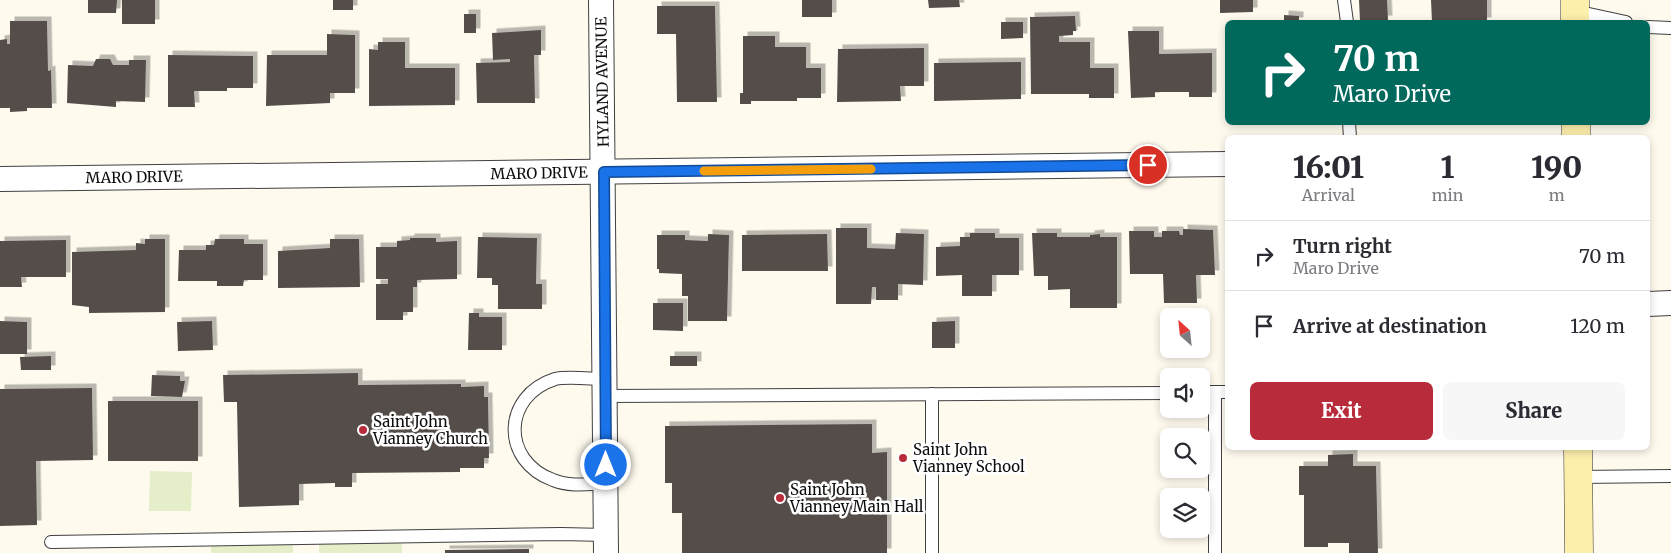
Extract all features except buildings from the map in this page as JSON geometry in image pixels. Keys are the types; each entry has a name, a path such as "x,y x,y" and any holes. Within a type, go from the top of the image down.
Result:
{"main road":[{"path":"1578,450 1579,553"}],"street":[{"name":"HYLAND AVENUE","path":"601,0 606,544"},
{"name":"MARO DRIVE","path":"0,179 1225,164"},
{"path":"1650,304 1671,303"}],"lane":[{"path":"1344,0 1347,20"},
{"path":"1575,11 1617,20"},
{"path":"1650,27 1671,28"},
{"path":"606,483 574,485 552,480 536,471 518,450 513,427 520,405 536,388 557,379 605,388 932,394 1160,393"},
{"path":"1215,553 1221,392"},
{"path":"932,394 932,553"},
{"path":"1578,477 1671,476"},
{"path":"51,542 561,534 606,544"}],"green space":[{"path":"150,471 192,472 191,511 149,511"},
{"path":"293,540 293,553 211,553 211,542"},
{"path":"402,541 402,553 319,553 319,542"}],"slow traffic":[{"path":"704,171 871,169"}],"place":[{"name":"Saint John Vianney Church","path":"363,430"},
{"name":"Saint John Vianney School","path":"903,458"},
{"name":"Saint John Vianney Main Hall","path":"780,498"}],"route":[{"path":"606,465 604,172 1148,165"}]}
